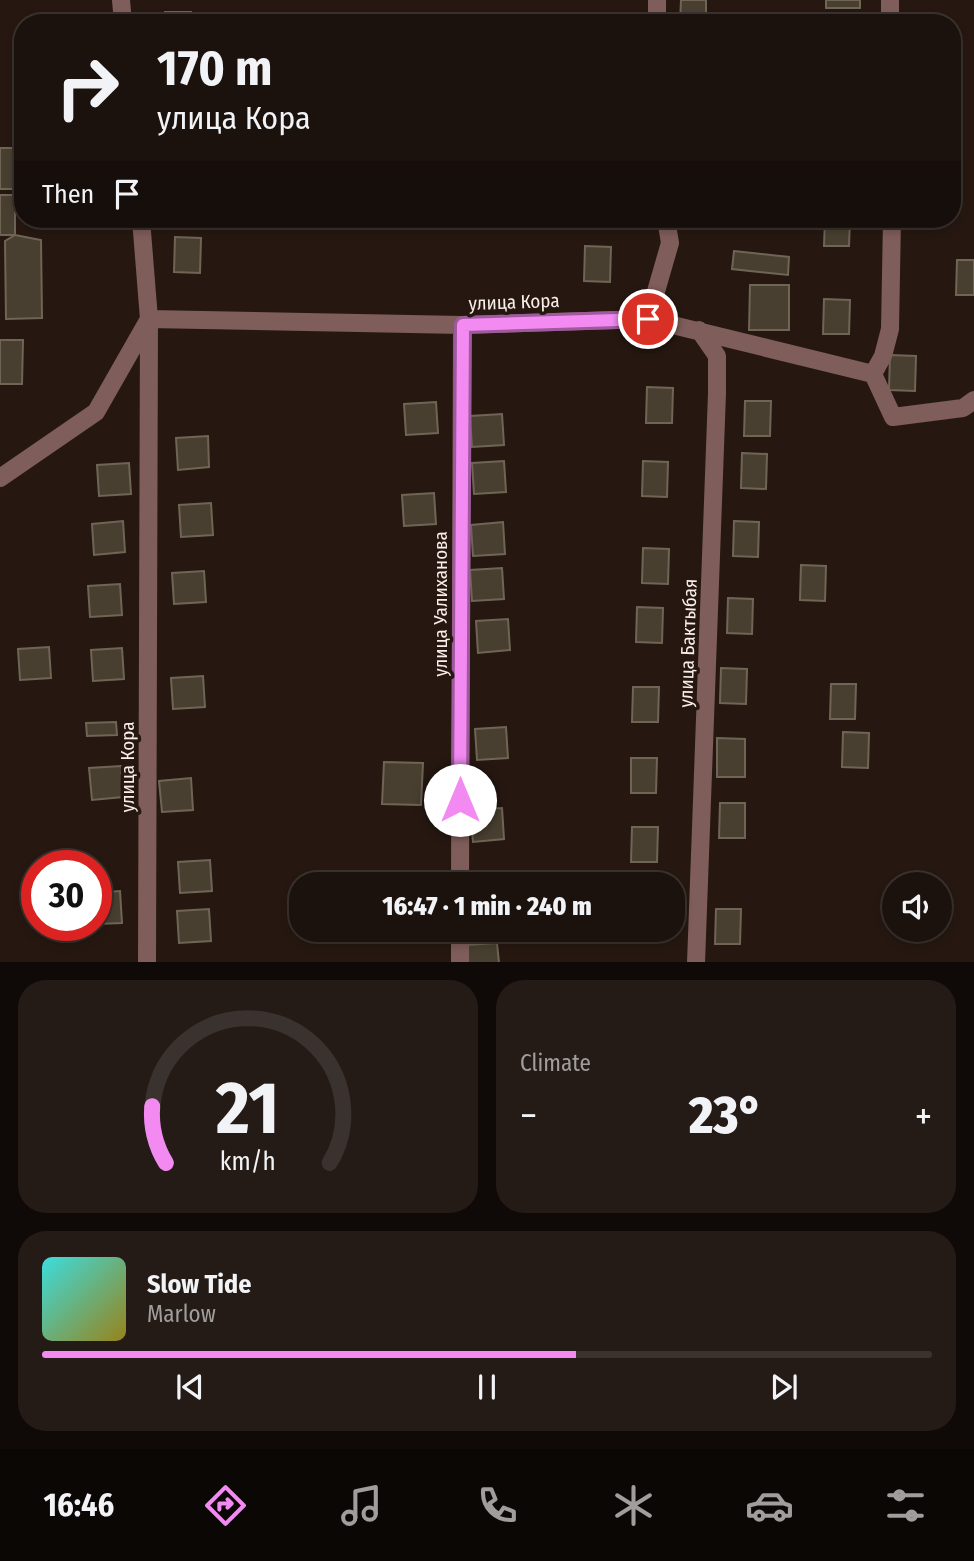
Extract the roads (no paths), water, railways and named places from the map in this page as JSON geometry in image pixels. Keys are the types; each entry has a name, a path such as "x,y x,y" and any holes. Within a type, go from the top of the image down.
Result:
{"street":[{"name":"улица Кора","path":"142,228 149,319 148,962"},
{"path":"648,319 670,243 668,228"},
{"path":"892,228 890,329 883,356 873,374 893,417 963,408 974,400"},
{"name":"улица Кора","path":"149,319 463,325 648,319 873,374"},
{"path":"0,478 96,412 149,319"},
{"name":"улица Уалиханова","path":"460,872 463,325"},
{"name":"улица Бактыбая","path":"696,962 718,393 717,356 699,330"},
{"path":"460,942 460,962"}]}
